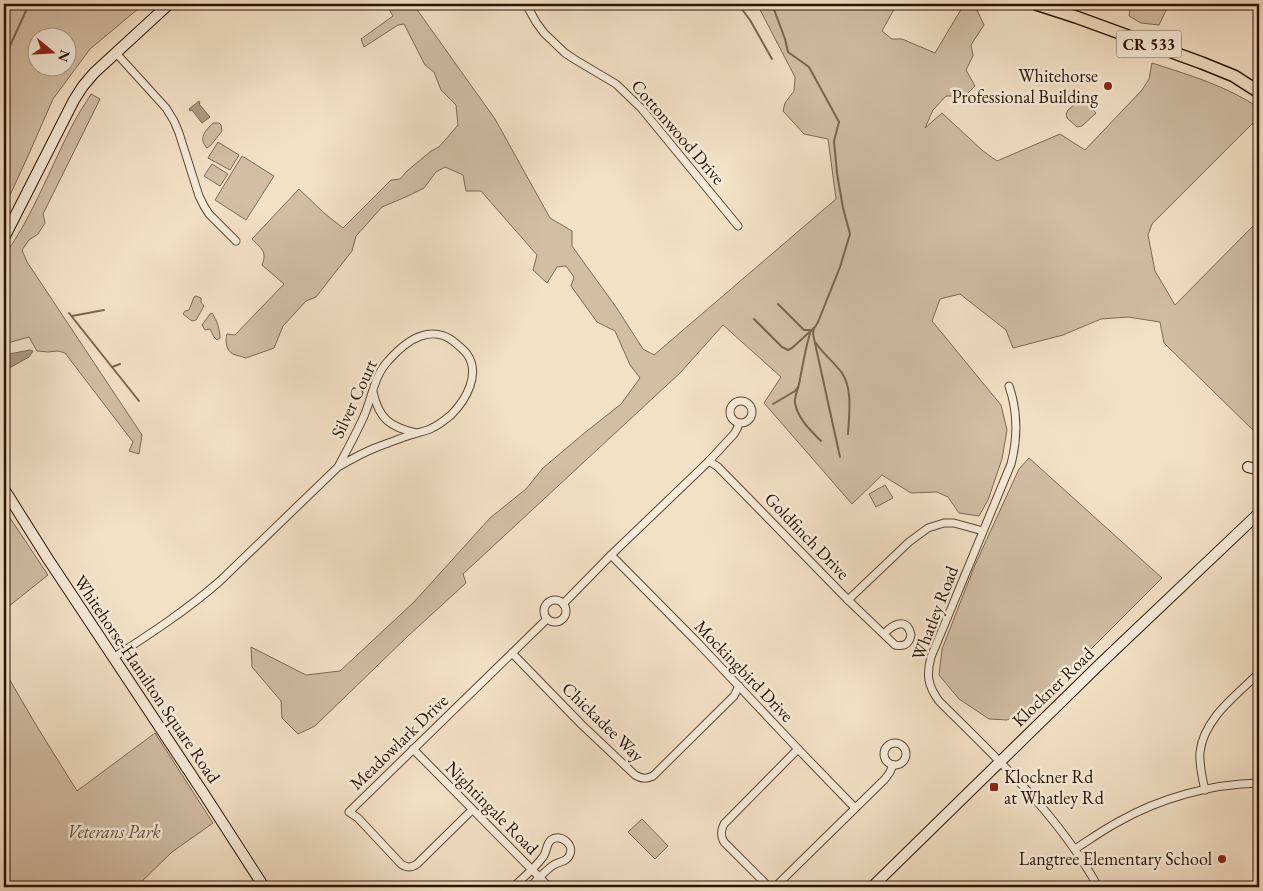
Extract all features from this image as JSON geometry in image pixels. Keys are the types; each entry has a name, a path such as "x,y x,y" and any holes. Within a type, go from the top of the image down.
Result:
{"main road":[{"name":"CR 533","path":"1036,4 1202,63 1234,76 1259,92"}],"street":[{"path":"4,238 74,100 83,86 94,73 169,4"},
{"name":"Cottonwood Drive","path":"526,4 544,33 559,47 574,59 616,84 641,108 738,226"},
{"path":"116,53 166,108 179,133 198,196 209,214 236,241"},
{"name":"Silver Court","path":"113,658 201,598 338,467 352,458 375,448 416,433 427,431 459,406 469,390 473,371 472,363 462,348 448,337 440,334 426,334 412,339 392,357 381,370 357,431 338,467"},
{"name":"Whatley Road","path":"1009,386 1015,406 1016,429 1010,464 931,657 928,676 933,693 939,701 1000,762 1050,816 1075,849 1098,887"},
{"path":"373,392 378,408 389,422 395,427 416,433"},
{"name":"Meadowlark Drive","path":"563,604 709,461 734,434 739,423"},
{"name":"Goldfinch Drive","path":"709,461 718,467 848,600 884,634"},
{"path":"1248,467 1259,470"},
{"name":"Whitehorse-Hamilton Square Road","path":"4,488 48,559 264,887"},
{"name":"Klockner Road","path":"872,887 1259,513"},
{"path":"848,600 909,542 928,528 954,522 983,530"},
{"name":"Mockingbird Drive","path":"611,555 698,643 855,808"},
{"name":"Meadowlark Drive","path":"557,601 563,604 566,613 562,619 556,622 547,619 544,609 547,603 557,601"},
{"name":"Meadowlark Drive","path":"472,810 417,864 410,867 405,867 401,864 358,818 349,812 547,619"},
{"name":"Chickadee Way","path":"512,653 588,730 640,778 653,776 734,696 739,686"},
{"path":"1205,790 1200,764 1200,752 1206,732 1216,715 1259,673"},
{"name":"Nightingale Road","path":"413,749 549,887"},
{"path":"769,887 724,842 721,833 722,828 798,749"},
{"path":"775,887 885,779 893,765"},
{"path":"1075,849 1113,825 1144,809 1185,794 1230,786 1259,784"},
{"path":"513,887 543,856 550,840 562,838 570,845 571,849 567,860 552,866 530,887"}],"green space":[{"path":"4,4 144,4 90,49 78,65 78,28 28,28 28,78 69,78 53,99 4,208"},
{"path":"386,4 415,4 418,11 495,119 550,218 572,231 572,246 616,307 643,349 654,355 836,199 828,139 804,134 783,111 785,103 794,91 795,77 757,4 897,4 882,31 892,39 902,39 935,53 963,6 977,10 984,25 971,45 973,56 966,70 975,86 965,96 946,96 933,110 925,128 942,113 983,151 997,161 1060,134 1085,150 1142,90 1149,79 1152,63 1234,93 1259,108 1259,117 1152,224 1148,235 1155,271 1175,305 1259,220 1259,436 1164,343 1160,322 1128,317 1101,319 1063,335 1013,348 1006,330 960,294 940,299 932,321 1001,405 1007,430 1002,459 988,500 979,516 959,513 948,497 937,492 911,493 882,475 852,504 764,403 781,377 723,325 680,373 463,574 466,583 315,726 298,734 282,718 281,701 252,667 251,647 306,675 340,671 414,602 490,518 526,489 543,468 621,404 640,378 630,365 615,331 597,322 571,286 574,277 566,266 557,267 547,283 533,270 537,255 481,191 466,191 463,175 445,167 436,172 424,188 382,207 356,236 352,251 316,297 306,301 283,326 274,348 246,358 231,353 227,348 227,334 235,335 284,284 262,265 264,253 252,239 299,189 343,228 391,180 400,179 431,151 439,147 458,125 456,105 441,90 434,72 425,65 404,24 398,25 364,47 361,39 393,16"},
{"path":"1131,4 1169,4 1159,25 1141,23 1129,16"},
{"path":"91,94 100,99 43,214 45,223 38,234 29,240 22,250 27,262 142,435 139,454 129,451 133,442 65,353 37,351 29,337 4,344 4,256 24,225 73,124"},
{"path":"1082,98 1096,113 1082,126 1077,127 1067,118 1066,114"},
{"path":"213,123 219,123 222,131 207,148 203,138 205,132"},
{"path":"218,142 239,155 230,170 208,158"},
{"path":"242,156 274,176 246,220 215,200"},
{"path":"212,164 228,174 220,186 204,176"},
{"path":"196,296 201,298 204,306 196,320 192,321 183,314 189,310"},
{"path":"212,313 217,322 219,332 220,338 217,340 210,329 205,330 202,325"},
{"path":"1029,458 1162,578 1034,706 1007,720 989,719 959,699 939,675 942,649 975,565 1019,469"},
{"path":"885,485 893,498 876,507 869,494"},
{"path":"4,509 48,575 4,610"},
{"name":"Veterans Park","path":"4,670 77,791 155,733 213,823 172,852 136,887 4,887"},
{"path":"642,819 668,846 655,859 628,832"}],"shaded area":[{"path":"199,101 199,104 210,117 202,123 192,110 190,111 189,109"},
{"path":"33,351 29,357 4,371 4,355"}],"waterway":[{"path":"4,59 29,4"},
{"path":"738,4 750,20 772,59"},
{"path":"754,319 782,347 788,350 792,348 818,322 840,267 850,234 837,173 834,141 839,122 809,67 788,52 772,4"},
{"path":"778,304 804,330 811,330 795,403 802,419 821,441"},
{"path":"72,316 104,310"},
{"path":"69,313 139,401"},
{"path":"814,328 813,334 840,457"},
{"path":"816,343 842,373 848,387 848,434"},
{"path":"112,367 120,364"},
{"path":"773,404 795,391 798,387"}],"place":[{"name":"Whitehorse Professional Building","path":"1108,86"},
{"name":"Klockner Rd at Whatley Rd","path":"994,787"},
{"name":"Langtree Elementary School","path":"1222,859"}]}
